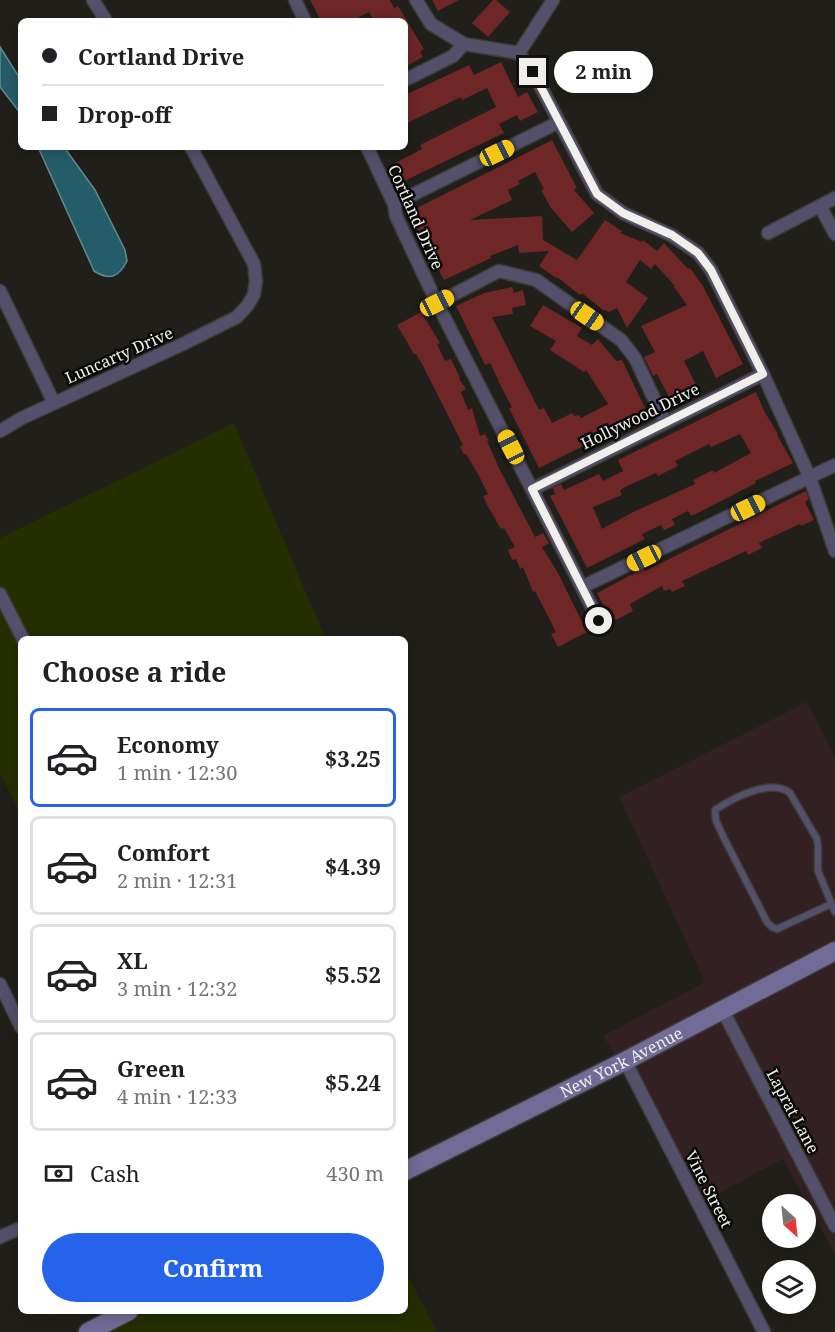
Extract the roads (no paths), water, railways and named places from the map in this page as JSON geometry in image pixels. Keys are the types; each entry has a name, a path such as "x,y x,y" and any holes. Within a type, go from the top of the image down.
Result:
{"street":[{"path":"93,0 104,18"},
{"path":"295,0 304,18"},
{"path":"416,0 431,24 464,44 519,53 533,72 597,194 623,213 672,235 698,253 711,270 763,374 810,478 835,551"},
{"path":"519,53 553,0"},
{"path":"408,78 453,56 464,44"},
{"path":"394,204 559,122"},
{"name":"Luncarty Drive","path":"0,431 22,418 237,317 248,305 254,294 256,281 254,264 192,150"},
{"name":"Cortland Drive","path":"368,150 394,204 396,216 437,303 599,621"},
{"path":"768,232 835,198"},
{"path":"820,206 835,234"},
{"path":"437,303 500,271 536,280 621,340 635,358 665,422"},
{"path":"0,291 54,403"},
{"name":"Hollywood Drive","path":"532,489 763,374"},
{"path":"582,588 835,465"},
{"path":"0,594 21,636"},
{"name":"New York Avenue","path":"408,1170 723,1011 835,951"},
{"path":"0,984 18,1021"},
{"name":"Laprat Lane","path":"723,1011 835,1226"},
{"name":"Vine Street","path":"625,1061 764,1332"},
{"path":"0,1237 18,1229"},
{"path":"88,1332 123,1314"}],"lane":[{"path":"831,904 777,928 771,927 724,838 716,821 715,810 731,800 757,790 784,788 790,793 817,839 818,871 835,912"}],"water":[{"path":"0,47 18,75 18,110 0,87"},
{"path":"39,150 66,150 95,190 125,250 127,261 117,274 105,276 94,271"}]}
